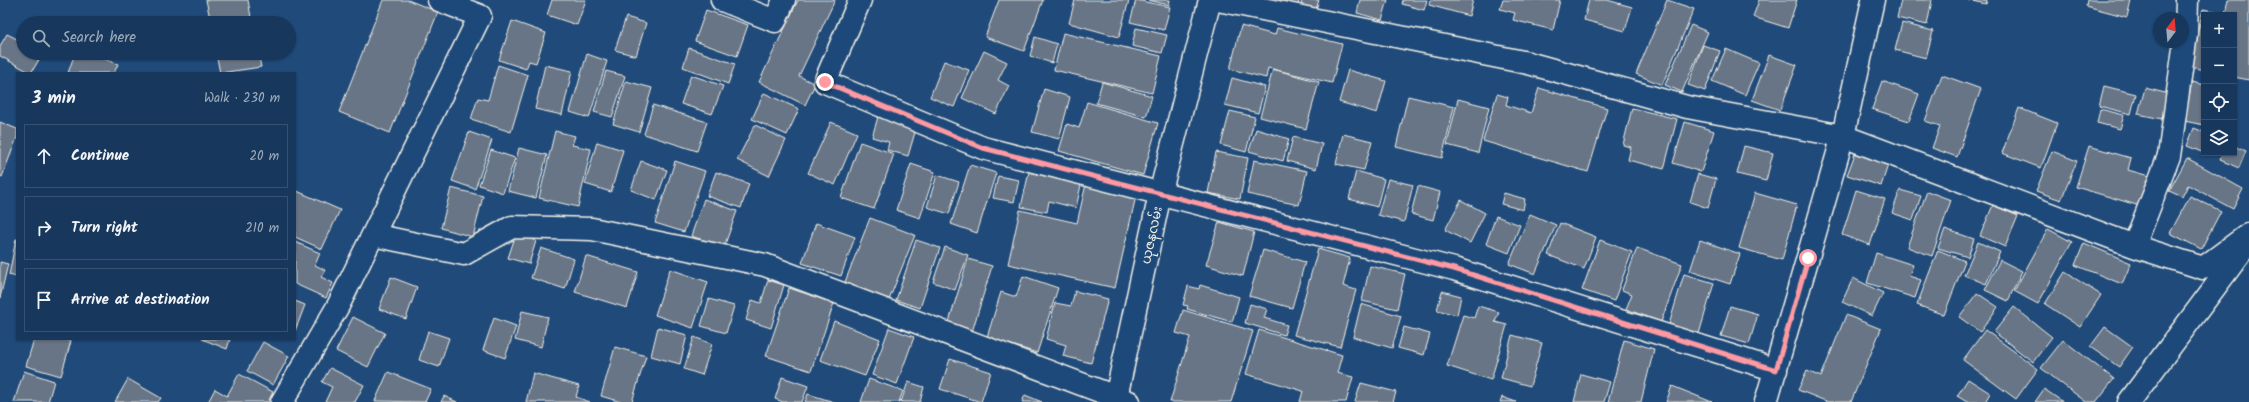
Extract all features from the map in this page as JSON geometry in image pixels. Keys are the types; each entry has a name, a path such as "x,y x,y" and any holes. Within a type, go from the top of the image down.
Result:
{"street":[{"path":"282,402 338,306 480,16 439,0"},
{"path":"722,0 775,21 784,0"},
{"path":"860,0 825,82 983,148 1454,269 1776,370"},
{"name":"ယုဇနလမ်း","path":"1120,400 1160,194 1210,0"},
{"path":"1218,0 1528,63 1687,107 1843,136 2134,246 2203,268 2249,234"},
{"path":"1766,402 1843,136 1874,0"},
{"path":"2134,246 2169,156 2186,34 2187,0"},
{"path":"373,235 464,254 512,227 592,229 765,265 1120,400"},
{"path":"2129,402 2249,241"}],"building":[{"path":"206,0 248,0 251,16 209,16"},
{"path":"383,0 408,0 438,12 390,133 339,112"},
{"path":"552,0 586,0 577,25 547,15"},
{"path":"798,0 835,0 799,76 815,84 805,105 759,82"},
{"path":"999,0 1043,0 1024,51 985,37"},
{"path":"1075,0 1129,0 1119,37 1069,23"},
{"path":"1136,0 1170,7 1164,30 1130,22"},
{"path":"1148,0 1170,0 1169,5"},
{"path":"1258,0 1299,0 1297,10"},
{"path":"1302,0 1319,0 1315,12 1300,8"},
{"path":"1360,0 1388,0 1382,20 1357,13"},
{"path":"1403,0 1427,0 1424,10 1402,4"},
{"path":"1430,0 1473,0 1469,16 1429,5"},
{"path":"1503,0 1560,0 1553,30 1513,20 1515,13 1500,9"},
{"path":"1589,0 1607,0 1632,7 1625,31 1584,20"},
{"path":"1667,0 1694,9 1662,85 1636,74"},
{"path":"1759,0 1797,0 1788,28 1753,17"},
{"path":"1901,0 1932,0 1927,25 1897,18"},
{"path":"1969,0 1987,0 1986,4"},
{"path":"2087,0 2131,0 2127,17 2086,6"},
{"path":"2228,0 2249,0 2249,80 2237,78 2237,12 2225,12"},
{"path":"2203,9 2220,12 2202,12"},
{"path":"706,10 748,25 737,56 695,41"},
{"path":"626,17 646,23 636,56 615,50"},
{"path":"2201,18 2201,69 2190,67"},
{"path":"512,21 546,33 536,63 529,61 526,69 499,60"},
{"path":"1902,23 1933,31 1926,58 1895,50"},
{"path":"1691,25 1708,32 1682,92 1665,85"},
{"path":"1241,26 1275,35 1277,28 1342,44 1332,83 1268,68 1266,78 1230,69"},
{"path":"1136,28 1167,35 1162,53 1132,46"},
{"path":"1063,33 1161,56 1152,93 1054,70"},
{"path":"7,34 16,38 16,60 39,60 32,72 29,72 0,56 0,46"},
{"path":"1035,37 1057,44 1052,63 1030,56"},
{"path":"1703,45 1720,51 1705,91 1688,85"},
{"path":"689,48 735,64 728,84 683,67"},
{"path":"1726,49 1759,63 1745,95 1712,81"},
{"path":"984,51 1007,62 998,80 1009,86 996,114 962,98"},
{"path":"587,54 607,61 589,118 570,112"},
{"path":"1769,55 1797,65 1780,110 1752,100"},
{"path":"73,60 107,60 118,64 114,72 68,72"},
{"path":"217,60 260,60 261,67 227,72 220,72"},
{"path":"944,61 969,70 954,107 930,97"},
{"path":"498,65 528,75 511,132 471,119 478,98 488,100"},
{"path":"545,65 572,71 562,115 535,109"},
{"path":"1273,69 1319,82 1306,129 1260,117"},
{"path":"1348,70 1386,81 1377,113 1339,102"},
{"path":"606,71 625,76 612,117 594,112"},
{"path":"691,75 723,86 712,114 681,104"},
{"path":"1942,75 1981,89 1957,157 1932,148 1940,126 1925,121"},
{"path":"1232,78 1265,87 1258,113 1225,105"},
{"path":"626,81 652,88 639,132 613,124"},
{"path":"1882,81 1919,94 1909,121 1872,109"},
{"path":"1102,82 1152,96 1146,117 1096,103"},
{"path":"2192,82 2201,84 2201,124 2184,121"},
{"path":"2104,86 2136,94 2131,114 2099,106"},
{"path":"1539,88 1607,108 1588,172 1483,141 1497,94 1508,97 1506,105 1531,113"},
{"path":"2145,88 2169,94 2162,119 2138,114"},
{"path":"1044,89 1070,97 1059,139 1032,132"},
{"path":"764,93 799,109 787,135 752,119"},
{"path":"1408,96 1454,107 1442,158 1396,147"},
{"path":"1458,99 1489,107 1478,153 1447,145"},
{"path":"1087,102 1158,123 1143,175 1059,151 1067,124 1079,128"},
{"path":"653,105 707,122 697,151 644,134"},
{"path":"1632,108 1677,119 1664,169 1628,160 1631,147 1623,145"},
{"path":"2019,108 2057,123 2041,168 2002,153"},
{"path":"2100,109 2124,115 2120,129 2097,123"},
{"path":"1230,111 1255,117 1246,152 1221,145"},
{"path":"878,117 916,129 908,156 887,150 889,142 872,137"},
{"path":"0,122 16,129 16,140 2,177 0,176"},
{"path":"831,122 857,133 835,185 808,173"},
{"path":"1685,122 1714,131 1701,172 1673,163"},
{"path":"755,125 786,140 769,176 737,160"},
{"path":"2194,128 2201,131 2201,152 2187,146"},
{"path":"1256,129 1289,139 1283,161 1249,151"},
{"path":"555,131 575,136 572,145 591,149 578,207 539,198"},
{"path":"469,132 492,140 475,189 452,181"},
{"path":"1343,134 1372,141 1364,170 1336,164"},
{"path":"1293,137 1322,144 1316,169 1287,161"},
{"path":"597,142 623,150 611,192 585,184"},
{"path":"860,142 894,154 874,209 841,198"},
{"path":"1744,146 1773,153 1766,181 1737,174"},
{"path":"2089,146 2131,158 2128,170 2149,176 2140,206 2076,187"},
{"path":"2237,147 2246,151 2239,168 2220,160 2222,156 2237,156"},
{"path":"519,148 547,155 536,198 508,191"},
{"path":"491,150 515,158 503,193 479,185"},
{"path":"1856,151 1889,162 1881,186 1847,175"},
{"path":"2052,151 2077,161 2061,200 2036,191"},
{"path":"1216,152 1248,158 1240,199 1208,193"},
{"path":"2187,158 2243,189 2233,209 2188,185 2182,197 2169,191"},
{"path":"1254,160 1307,171 1299,205 1247,194"},
{"path":"641,161 667,170 656,200 631,190"},
{"path":"675,161 705,171 684,232 655,223"},
{"path":"911,164 935,172 920,218 896,210"},
{"path":"970,165 996,173 977,233 951,224"},
{"path":"1356,171 1384,179 1377,207 1349,199"},
{"path":"716,172 749,184 741,208 707,196"},
{"path":"1029,172 1081,185 1076,208 1049,201 1047,212 1021,207"},
{"path":"1698,174 1716,179 1708,208 1690,202"},
{"path":"937,175 959,182 949,214 927,207"},
{"path":"998,176 1019,180 1014,202 993,198"},
{"path":"1388,179 1413,185 1404,222 1378,215"},
{"path":"1086,184 1136,196 1115,288 1008,264 1020,210 1077,223"},
{"path":"1418,186 1440,192 1433,220 1411,214"},
{"path":"451,188 483,196 473,237 441,228"},
{"path":"1856,190 1885,199 1870,245 1842,235"},
{"path":"1900,190 1921,196 1913,220 1892,213"},
{"path":"297,191 340,210 322,249 296,237"},
{"path":"1927,191 1951,200 1932,256 1907,247"},
{"path":"1504,193 1525,199 1523,210 1501,204"},
{"path":"1755,193 1797,205 1782,260 1739,248"},
{"path":"2190,196 2221,211 2201,249 2170,233"},
{"path":"704,199 737,211 724,247 691,236"},
{"path":"1461,200 1485,213 1470,243 1445,230"},
{"path":"1993,205 2018,216 2005,247 1980,236"},
{"path":"1530,214 1556,225 1535,274 1509,264"},
{"path":"1496,216 1520,225 1509,253 1486,244"},
{"path":"870,218 915,235 889,300 845,282"},
{"path":"1219,222 1254,232 1243,276 1206,265"},
{"path":"816,223 855,237 841,276 802,263"},
{"path":"1560,223 1596,237 1584,269 1548,255"},
{"path":"1945,229 1974,239 1968,257 1938,248"},
{"path":"2048,229 2072,242 2038,304 2014,291"},
{"path":"516,234 536,241 529,264 508,258"},
{"path":"16,239 16,277 9,275"},
{"path":"916,240 940,248 920,308 896,300"},
{"path":"1600,240 1632,252 1614,301 1582,290"},
{"path":"1700,240 1740,254 1730,284 1690,271"},
{"path":"296,242 320,253 315,265 325,270 321,277 333,283 326,298 296,284"},
{"path":"1978,242 2000,252 1986,284 1964,275"},
{"path":"2084,243 2131,263 2122,284 2075,265"},
{"path":"945,247 968,255 955,290 933,282"},
{"path":"541,248 574,259 565,289 531,278"},
{"path":"1637,248 1682,264 1661,322 1626,309 1632,294 1622,290"},
{"path":"1318,249 1350,258 1343,286 1356,290 1340,347 1294,335"},
{"path":"1263,250 1305,262 1292,308 1249,296"},
{"path":"1938,250 1965,261 1944,315 1917,305"},
{"path":"1876,253 1913,265 1909,276 1921,280 1915,298 1867,283"},
{"path":"586,256 638,272 627,308 575,292"},
{"path":"968,259 992,266 972,332 948,325"},
{"path":"2000,260 2022,271 2008,301 1985,290"},
{"path":"0,262 8,264 0,298"},
{"path":"1370,266 1405,274 1397,309 1362,301"},
{"path":"670,269 708,282 693,328 655,315"},
{"path":"2065,272 2101,295 2080,327 2045,304"},
{"path":"1684,274 1714,283 1698,337 1668,328"},
{"path":"1023,276 1058,288 1037,353 987,337 1001,292 1016,297"},
{"path":"391,277 417,287 406,319 379,309"},
{"path":"1853,278 1883,293 1872,316 1842,302"},
{"path":"768,280 784,285 771,328 746,320 752,300 761,303"},
{"path":"1200,285 1239,297 1232,322 1187,309 1188,306 1183,305 1188,286 1199,289"},
{"path":"789,288 834,303 811,371 766,356"},
{"path":"1075,291 1108,299 1091,363 1063,356 1066,345 1046,339 1055,303 1071,306"},
{"path":"1442,291 1461,296 1457,315 1437,310"},
{"path":"1977,293 1998,307 1980,332 1959,317"},
{"path":"709,299 734,306 726,333 701,326"},
{"path":"296,301 305,305 296,328"},
{"path":"1250,304 1267,309 1264,318 1287,325 1284,335 1245,323"},
{"path":"1361,304 1401,316 1392,348 1353,337"},
{"path":"1478,306 1499,312 1495,322 1507,325 1491,380 1447,366 1463,315 1474,318"},
{"path":"1730,306 1758,314 1749,344 1721,336"},
{"path":"2014,307 2052,337 2033,362 1994,332"},
{"path":"1183,310 1253,331 1231,402 1170,402 1190,337 1176,333"},
{"path":"522,311 548,317 541,347 515,340"},
{"path":"1846,315 1881,329 1851,402 1828,402 1798,390 1807,371 1821,377"},
{"path":"353,317 385,333 368,367 336,351"},
{"path":"494,318 516,326 505,358 483,350"},
{"path":"834,321 880,339 865,376 820,360"},
{"path":"658,327 687,335 680,364 651,356"},
{"path":"1404,327 1430,334 1424,355 1398,348"},
{"path":"2105,327 2133,347 2119,367 2090,347"},
{"path":"889,328 914,337 897,384 872,375"},
{"path":"1259,330 1342,355 1337,373 1353,377 1346,402 1300,402 1303,391 1246,374"},
{"path":"1985,330 2038,369 2016,399 1963,360"},
{"path":"428,331 449,338 439,367 419,360"},
{"path":"1512,335 1542,343 1530,386 1501,378"},
{"path":"694,337 712,344 702,375 684,369"},
{"path":"34,340 71,341 61,376 26,366"},
{"path":"204,340 230,340 227,349"},
{"path":"1624,340 1654,349 1641,402 1608,402"},
{"path":"2063,340 2114,379 2096,402 2086,402 2041,368"},
{"path":"263,342 289,356 273,385 247,371"},
{"path":"615,347 646,356 632,402 621,402 601,396"},
{"path":"950,359 991,372 981,402 940,389"},
{"path":"330,368 364,385 355,402 325,402 332,387 322,382"},
{"path":"24,371 54,381 48,402 14,402"},
{"path":"388,372 431,389 425,402 375,401"},
{"path":"533,373 579,386 576,397 590,402 526,402"},
{"path":"239,374 273,392 268,402 208,402 215,389 227,396"},
{"path":"1581,374 1610,382 1604,402 1574,402"},
{"path":"782,377 808,386 802,402 783,402 775,399"},
{"path":"128,379 161,398 158,402 115,402"},
{"path":"869,379 903,391 899,402 861,402"},
{"path":"1968,379 1990,393 1985,402 1967,402 1957,396"},
{"path":"908,382 924,387 920,402 901,402"},
{"path":"1361,383 1396,392 1393,402 1355,402"},
{"path":"1672,386 1712,402 1666,402"},
{"path":"2044,389 2063,402 2035,402"},
{"path":"808,394 834,402 805,402"},
{"path":"1025,395 1042,402 1022,402"},
{"path":"444,396 457,402 441,402"},
{"path":"1502,397 1516,402 1500,402"}],"route":[{"path":"825,82 983,148 1454,269 1776,370 1808,258"}]}
